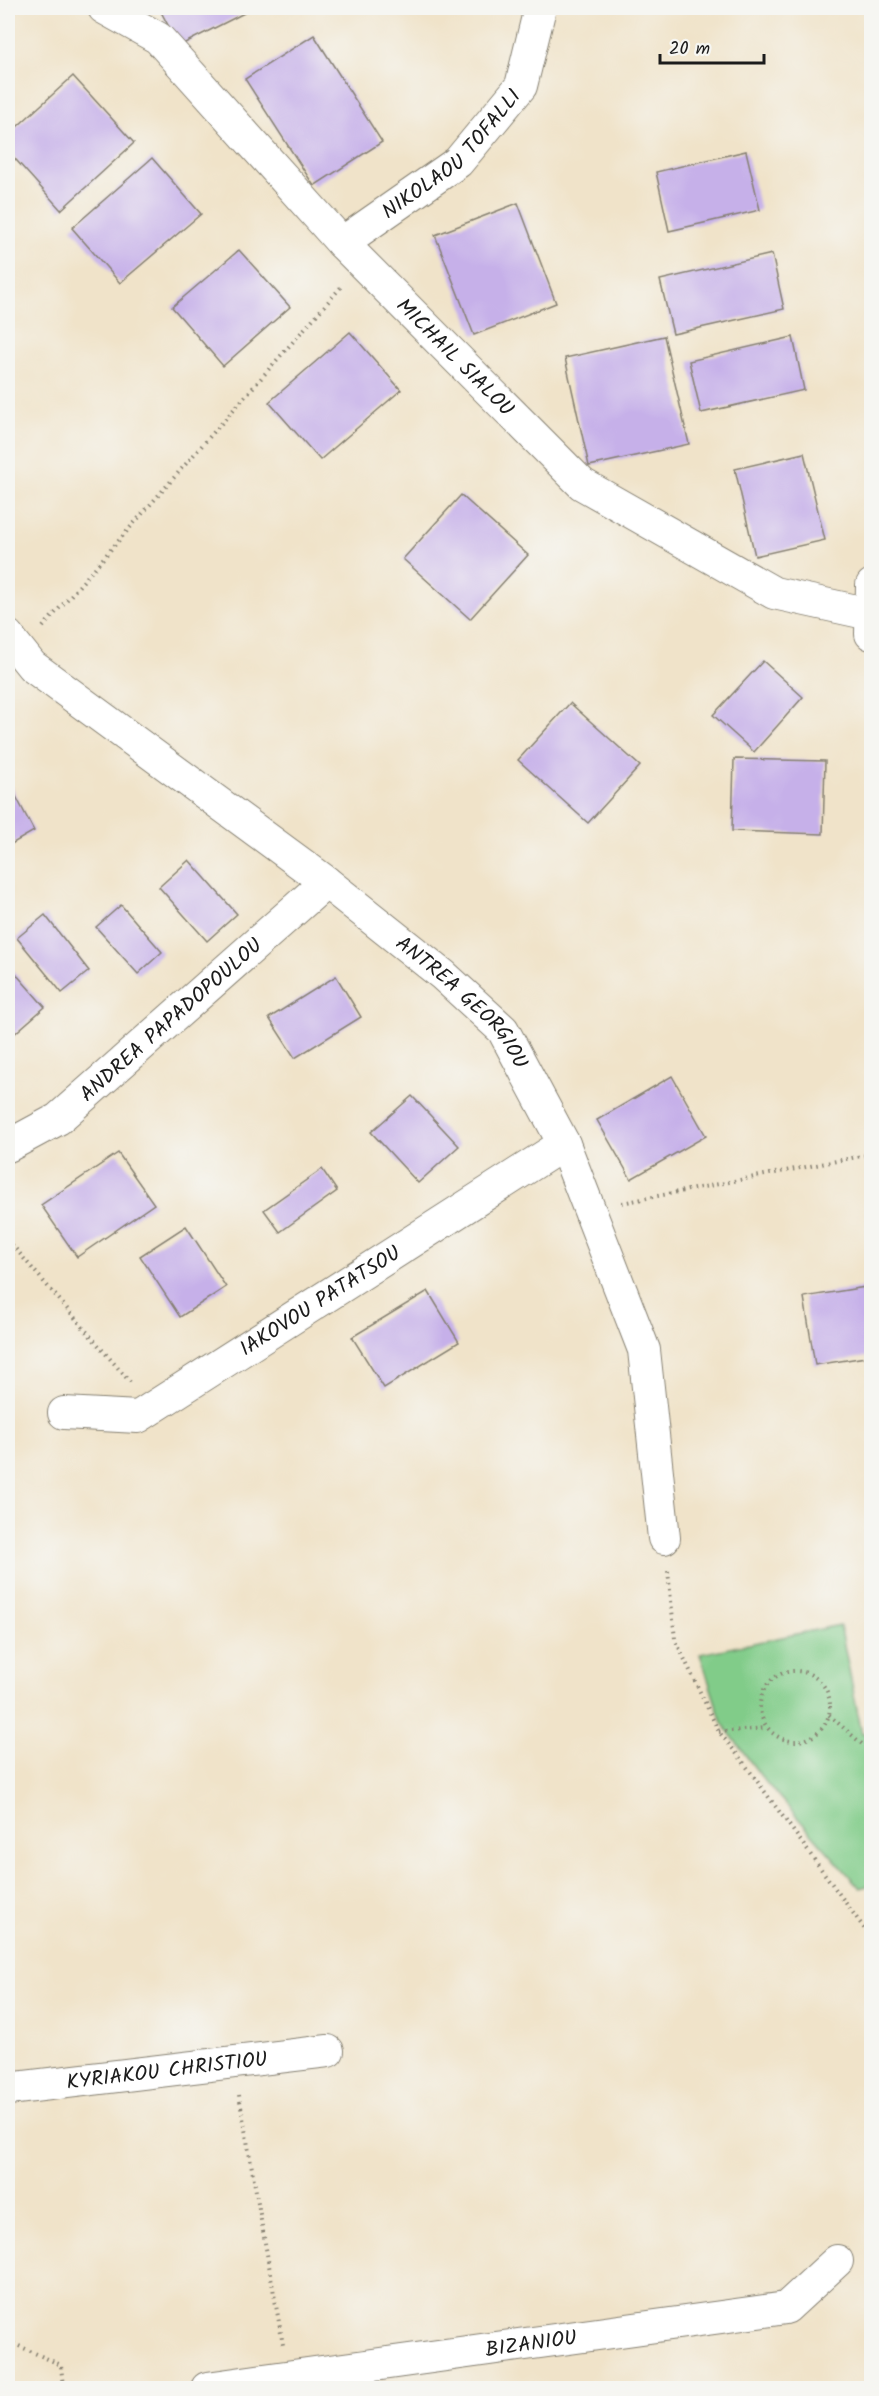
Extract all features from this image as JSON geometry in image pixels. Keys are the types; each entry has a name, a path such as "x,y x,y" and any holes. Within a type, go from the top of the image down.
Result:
{"street":[{"name":"MICHAIL SIALOU","path":"104,8 158,38 352,253 582,484 774,593 871,611"},
{"name":"NIKOLAOU TOFALLI","path":"352,253 458,162 521,86 540,8"},
{"name":"ANTREA GEORGIOU","path":"14,644 32,666 326,882 443,975 502,1030 564,1144 644,1350 664,1538"},
{"name":"ANDREA PAPADOPOULOU","path":"8,1146 58,1119 326,882"},
{"name":"IAKOVOU PATATSOU","path":"64,1413 138,1417 564,1144"},
{"name":"KYRIAKOU CHRISTIOU","path":"8,2089 328,2051"},
{"name":"BIZANIOU","path":"207,2388 786,2308 837,2261"}],"path":[{"path":"14,644 352,253"},
{"path":"589,1209 872,1154"},
{"path":"8,1240 153,1408"},
{"path":"664,1538 675,1639 719,1732 872,1939"},
{"path":"800,1671 811,1674 821,1682 830,1703 825,1725 817,1734 807,1740 796,1742 774,1736 766,1728 759,1705 767,1683 788,1672 800,1671"},
{"path":"829,1715 862,1744 872,1742"},
{"path":"719,1732 766,1728"},
{"path":"233,2062 288,2377"},
{"path":"8,2341 61,2365 63,2388"}],"green space":[{"path":"840,1625 862,1734 871,1732 871,1885 860,1888 763,1779 722,1723 700,1654"}],"building":[{"path":"159,8 254,8 179,46"},
{"path":"314,35 382,142 314,186 245,79"},
{"path":"73,76 134,143 61,210 8,151 8,135"},
{"path":"746,151 760,210 669,231 656,172"},
{"path":"152,158 201,214 120,283 72,228"},
{"path":"518,203 556,303 474,335 435,235"},
{"path":"239,250 290,307 223,366 172,307"},
{"path":"772,254 784,309 673,334 660,280"},
{"path":"350,332 401,390 320,460 269,402"},
{"path":"664,336 689,444 589,466 565,358"},
{"path":"793,337 804,390 701,413 689,361"},
{"path":"804,453 825,540 755,556 735,469"},
{"path":"461,495 528,555 470,619 403,559"},
{"path":"763,661 803,697 754,752 713,715"},
{"path":"570,703 640,766 588,823 518,760"},
{"path":"734,759 825,761 823,834 732,831"},
{"path":"8,781 34,831 8,846"},
{"path":"189,860 237,914 207,941 159,887"},
{"path":"121,905 162,952 138,974 96,927"},
{"path":"45,915 89,971 62,993 17,938"},
{"path":"8,965 45,1007 12,1036 8,1031"},
{"path":"336,976 361,1017 295,1058 269,1018"},
{"path":"672,1076 706,1136 631,1179 597,1120"},
{"path":"412,1096 459,1146 418,1183 371,1132"},
{"path":"118,1153 154,1204 77,1257 41,1205"},
{"path":"322,1169 337,1191 280,1232 264,1210"},
{"path":"186,1226 226,1287 180,1317 140,1256"},
{"path":"872,1286 872,1356 815,1365 804,1297"},
{"path":"428,1291 459,1342 384,1388 352,1337"}]}
